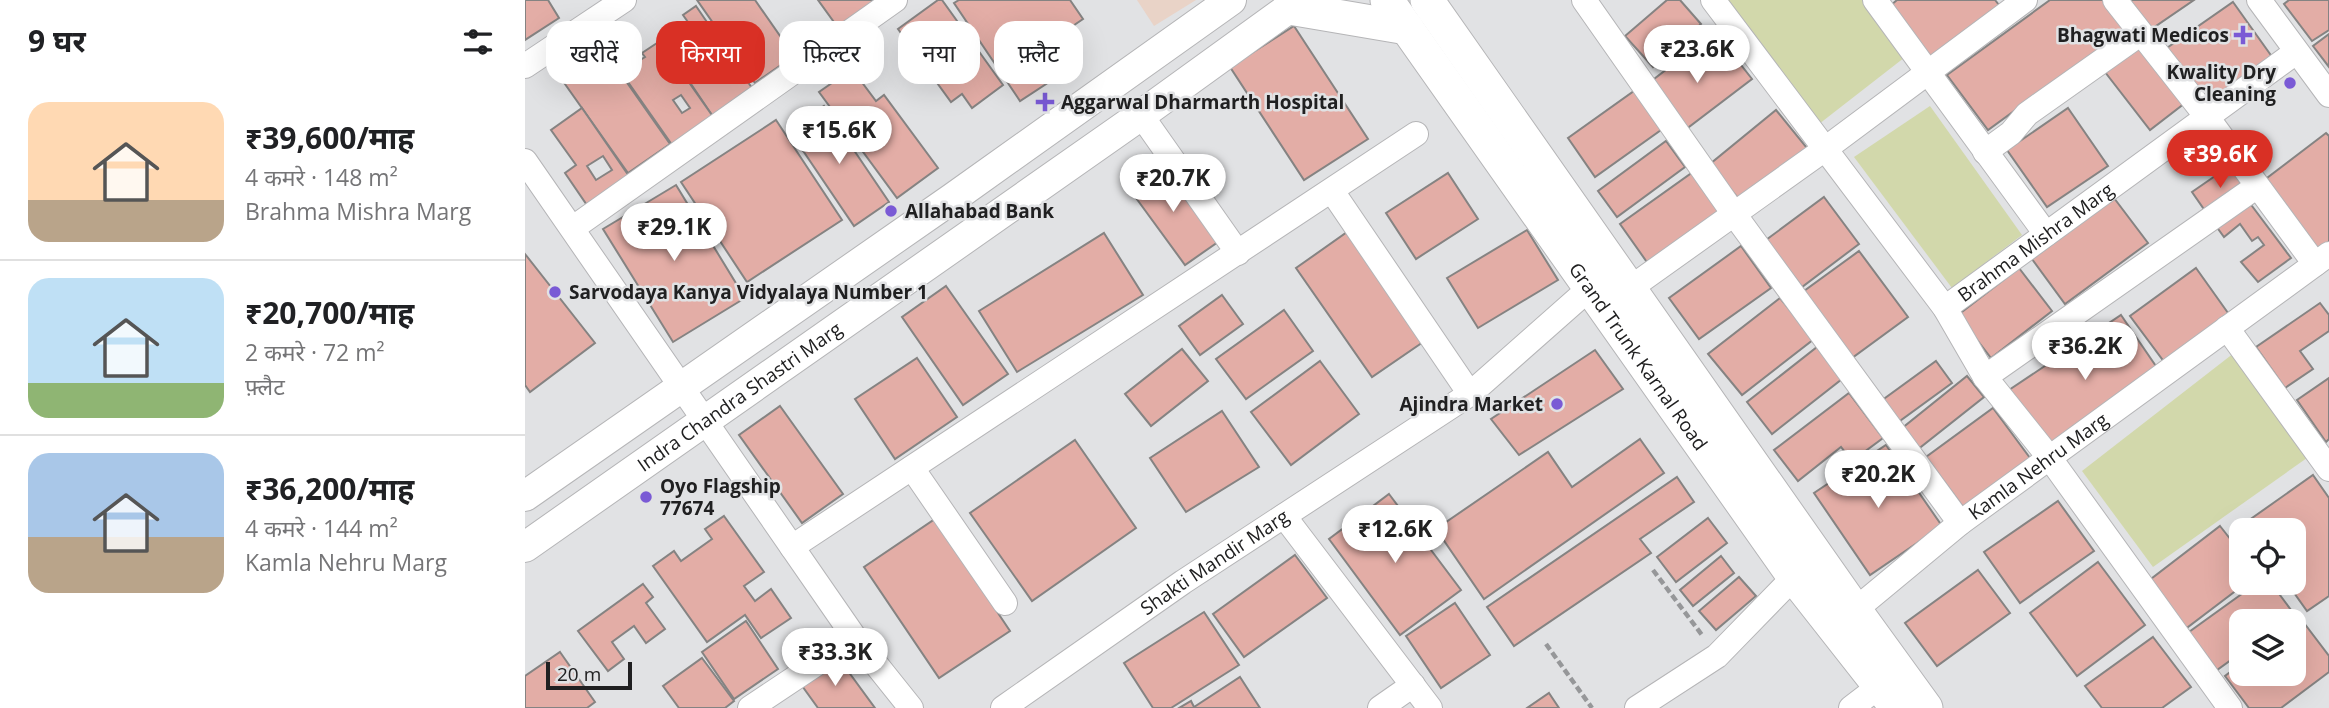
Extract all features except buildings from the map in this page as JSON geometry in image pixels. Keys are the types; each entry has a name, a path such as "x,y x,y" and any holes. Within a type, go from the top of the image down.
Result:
{"main road":[{"name":"Grand Trunk Karnal Road","path":"1387,0 1794,576 1889,697"},
{"path":"1292,4 1406,28"},
{"name":"Grand Trunk Karnal Road","path":"1434,4 1629,289 1926,708"}],"street":[{"path":"525,66 624,0"},
{"path":"573,228 895,0"},
{"path":"525,496 1231,0"},
{"path":"1584,0 1734,214 1959,523"},
{"path":"1713,0 1945,308 1985,376 2049,457 2230,708"},
{"path":"1875,0 2046,234"},
{"path":"1629,289 1825,149 2025,0"},
{"path":"2115,0 2207,117 2256,187 2322,259"},
{"path":"2259,0 2329,95"},
{"name":"Indra Chandra Shastri Marg","path":"525,547 1141,115 1292,4"},
{"path":"1985,152 2011,133 2028,114 2140,34"},
{"name":"Brahma Mishra Marg","path":"1945,308 2296,52"},
{"path":"1141,115 1238,253"},
{"path":"792,547 1416,134"},
{"path":"525,161 855,638 911,708"},
{"path":"1985,376 2256,187"},
{"path":"1332,191 1470,394"},
{"name":"Kamla Nehru Marg","path":"1855,610 1959,523 2322,259"},
{"name":"Shakti Mandir Marg","path":"1003,708 1184,582 1470,394 1590,288"},
{"path":"2227,328 2329,469"},
{"path":"912,468 1005,603"},
{"path":"1284,516 1430,708"},
{"path":"1637,708 1717,656 1794,576"},
{"path":"750,708 855,638"},
{"path":"1380,708 1413,685"},
{"path":"1851,708 1889,697"}],"path":[{"path":"1653,570 1717,656"},
{"path":"1546,644 1592,708"}],"shaded area":[{"path":"1137,0 1196,0 1154,26"}],"green space":[{"path":"1722,0 1867,0 1909,54 1819,124"},
{"path":"1930,106 2022,235 1952,288 1854,157"},
{"path":"2243,346 2314,453 2153,567 2082,471"}],"place":[{"name":"Bhagwati Medicos","path":"2243,35"},
{"name":"Kwality Dry Cleaning","path":"2290,83"},
{"name":"Aggarwal Dharmarth Hospital","path":"1045,102"},
{"name":"Allahabad Bank","path":"891,211"},
{"name":"Sarvodaya Kanya Vidyalaya Number 1","path":"555,292"},
{"name":"Ajindra Market","path":"1557,404"},
{"name":"Oyo Flagship 77674","path":"646,497"}]}
